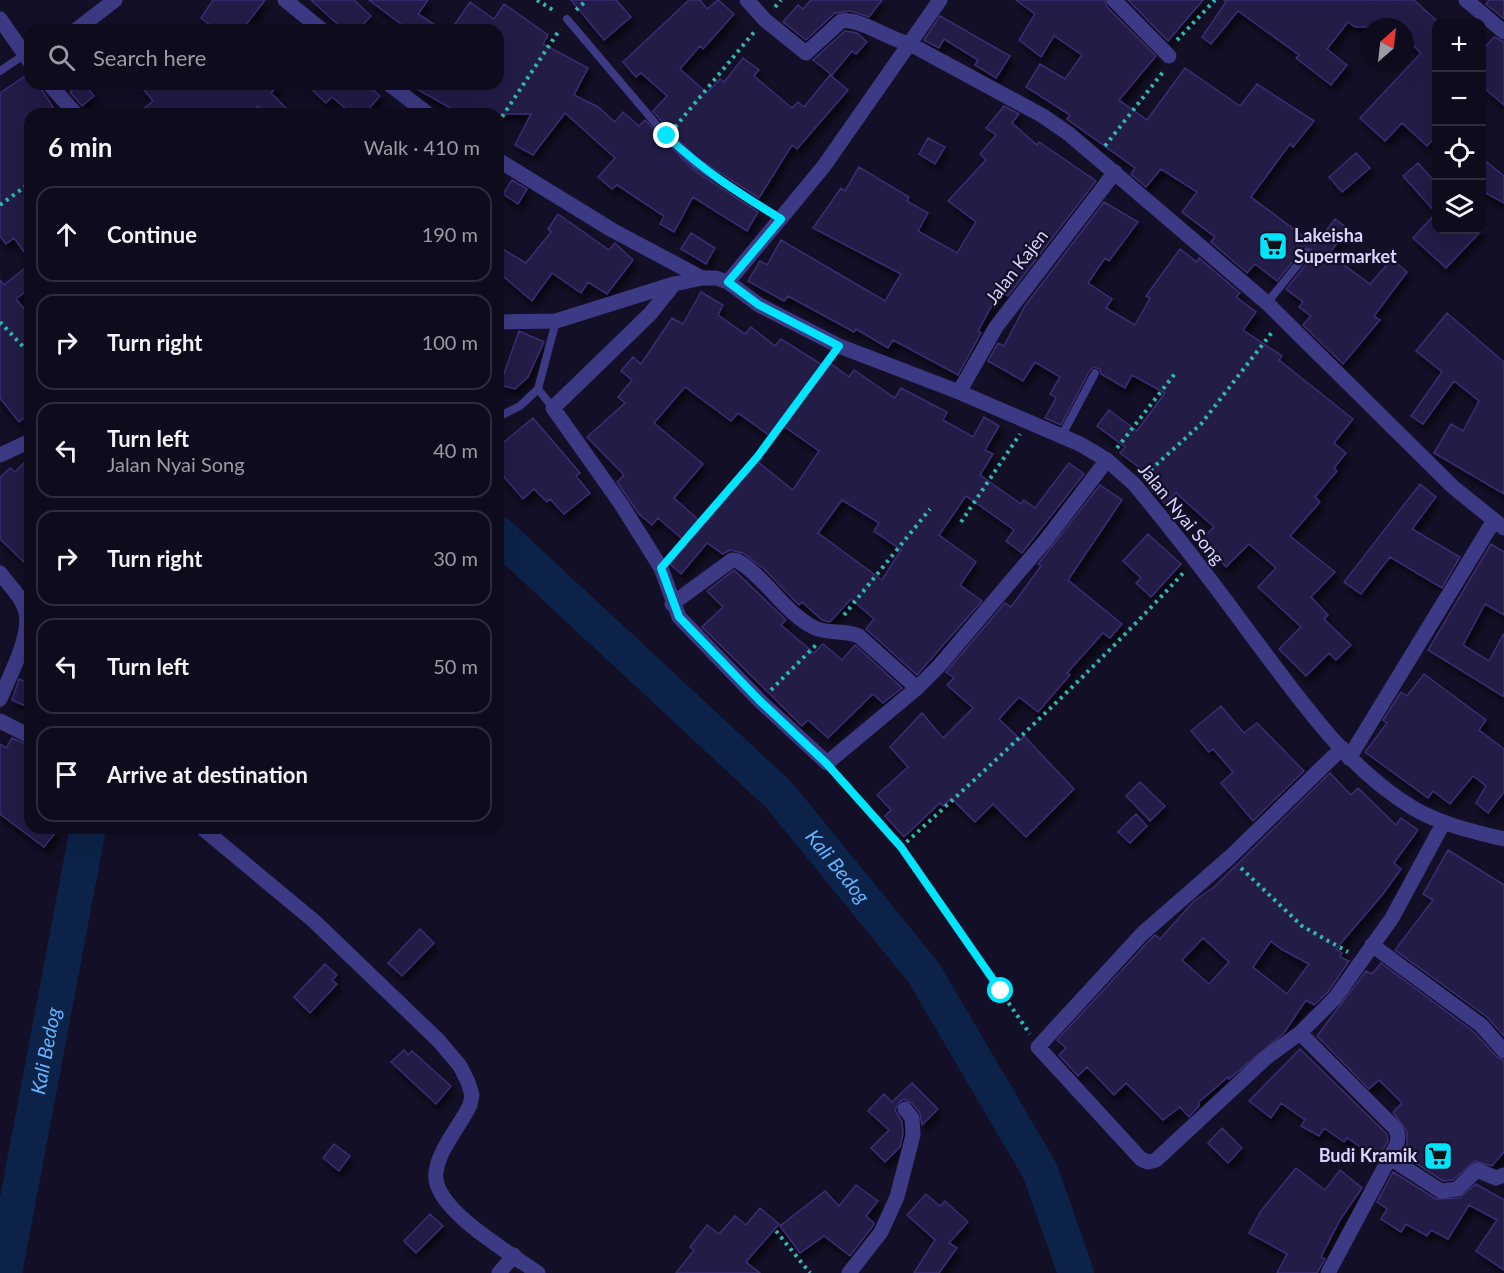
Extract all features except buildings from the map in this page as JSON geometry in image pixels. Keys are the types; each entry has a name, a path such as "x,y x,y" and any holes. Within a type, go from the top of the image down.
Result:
{"street":[{"path":"84,24 115,0"},
{"path":"285,0 315,24"},
{"path":"747,0 765,20 806,53 841,21 847,19 896,41 910,44 1042,116 1097,156 1267,303 1453,487 1499,525 1346,753 1142,934 1038,1047 1141,1159 1153,1162 1267,1057 1300,1033 1335,998 1420,870 1444,822"},
{"path":"504,164 612,230 702,278 728,282 824,166 940,0"},
{"path":"1114,0 1169,56"},
{"path":"1466,0 1504,32"},
{"path":"0,19 24,54"},
{"path":"54,90 71,108"},
{"path":"396,90 416,108"},
{"name":"Jalan Kajen","path":"959,392 996,327 1115,172"},
{"path":"504,322 556,321 674,284 702,278"},
{"name":"Jalan Nyai Song","path":"728,282 759,305 839,346 1062,435 1107,460 1134,484 1291,688 1346,753 1399,799 1444,822 1504,839"},
{"path":"674,284 650,314 553,408 621,504 661,568 672,604 679,617 760,701 827,764 917,688 1044,541 1107,460"},
{"path":"0,455 24,444"},
{"path":"672,604 732,560 744,564 788,608 810,626 828,633 847,633 859,636 917,688"},
{"path":"0,573 18,596 24,609"},
{"path":"0,699 24,639"},
{"path":"0,722 24,733"},
{"path":"209,834 314,921 439,1041 460,1066 472,1095 470,1105 438,1163 436,1182 440,1192 462,1217 538,1273"},
{"path":"1372,945 1481,1025 1504,1051"},
{"path":"1300,1033 1395,1128 1398,1140 1328,1273"},
{"path":"849,1273 881,1232 897,1197 913,1135 912,1118 905,1109"},
{"path":"1390,1158 1441,1191 1457,1189 1477,1170 1496,1178 1504,1174"},
{"path":"499,1273 514,1255"}],"lane":[{"path":"567,19 667,136 704,170 781,219"},
{"path":"0,71 24,59"},
{"path":"1267,303 1306,253"},
{"path":"504,414 520,406 538,389 556,321"},
{"path":"1062,435 1095,373"},
{"path":"538,389 553,408"}],"path":[{"path":"504,114 567,19 537,0"},
{"path":"667,136 781,0"},
{"path":"1097,156 1161,76 1176,41 1215,0"},
{"path":"0,205 24,187"},
{"path":"1134,484 1202,424 1283,318"},
{"path":"0,322 24,348"},
{"path":"661,568 758,456 839,346"},
{"path":"1107,460 1177,371"},
{"path":"961,522 1029,421"},
{"path":"760,701 828,633 930,510"},
{"path":"901,847 1007,750 1125,636 1194,561"},
{"path":"827,764 901,847 1038,1047"},
{"path":"1230,857 1302,926 1362,960"},
{"path":"776,1231 810,1273"}],"waterway":[{"name":"Kali Bedog","path":"504,540 779,795 924,973 1040,1171 1076,1273"},
{"name":"Kali Bedog","path":"4,1273 87,834"}],"place":[{"name":"Lakeisha Supermarket","path":"1273,246"},
{"name":"Budi Kramik","path":"1438,1156"}],"route":[{"path":"667,136 696,165 781,219 728,282 759,305 839,346 758,456 661,568 674,611 760,701 827,764 901,847 1001,991"}]}
